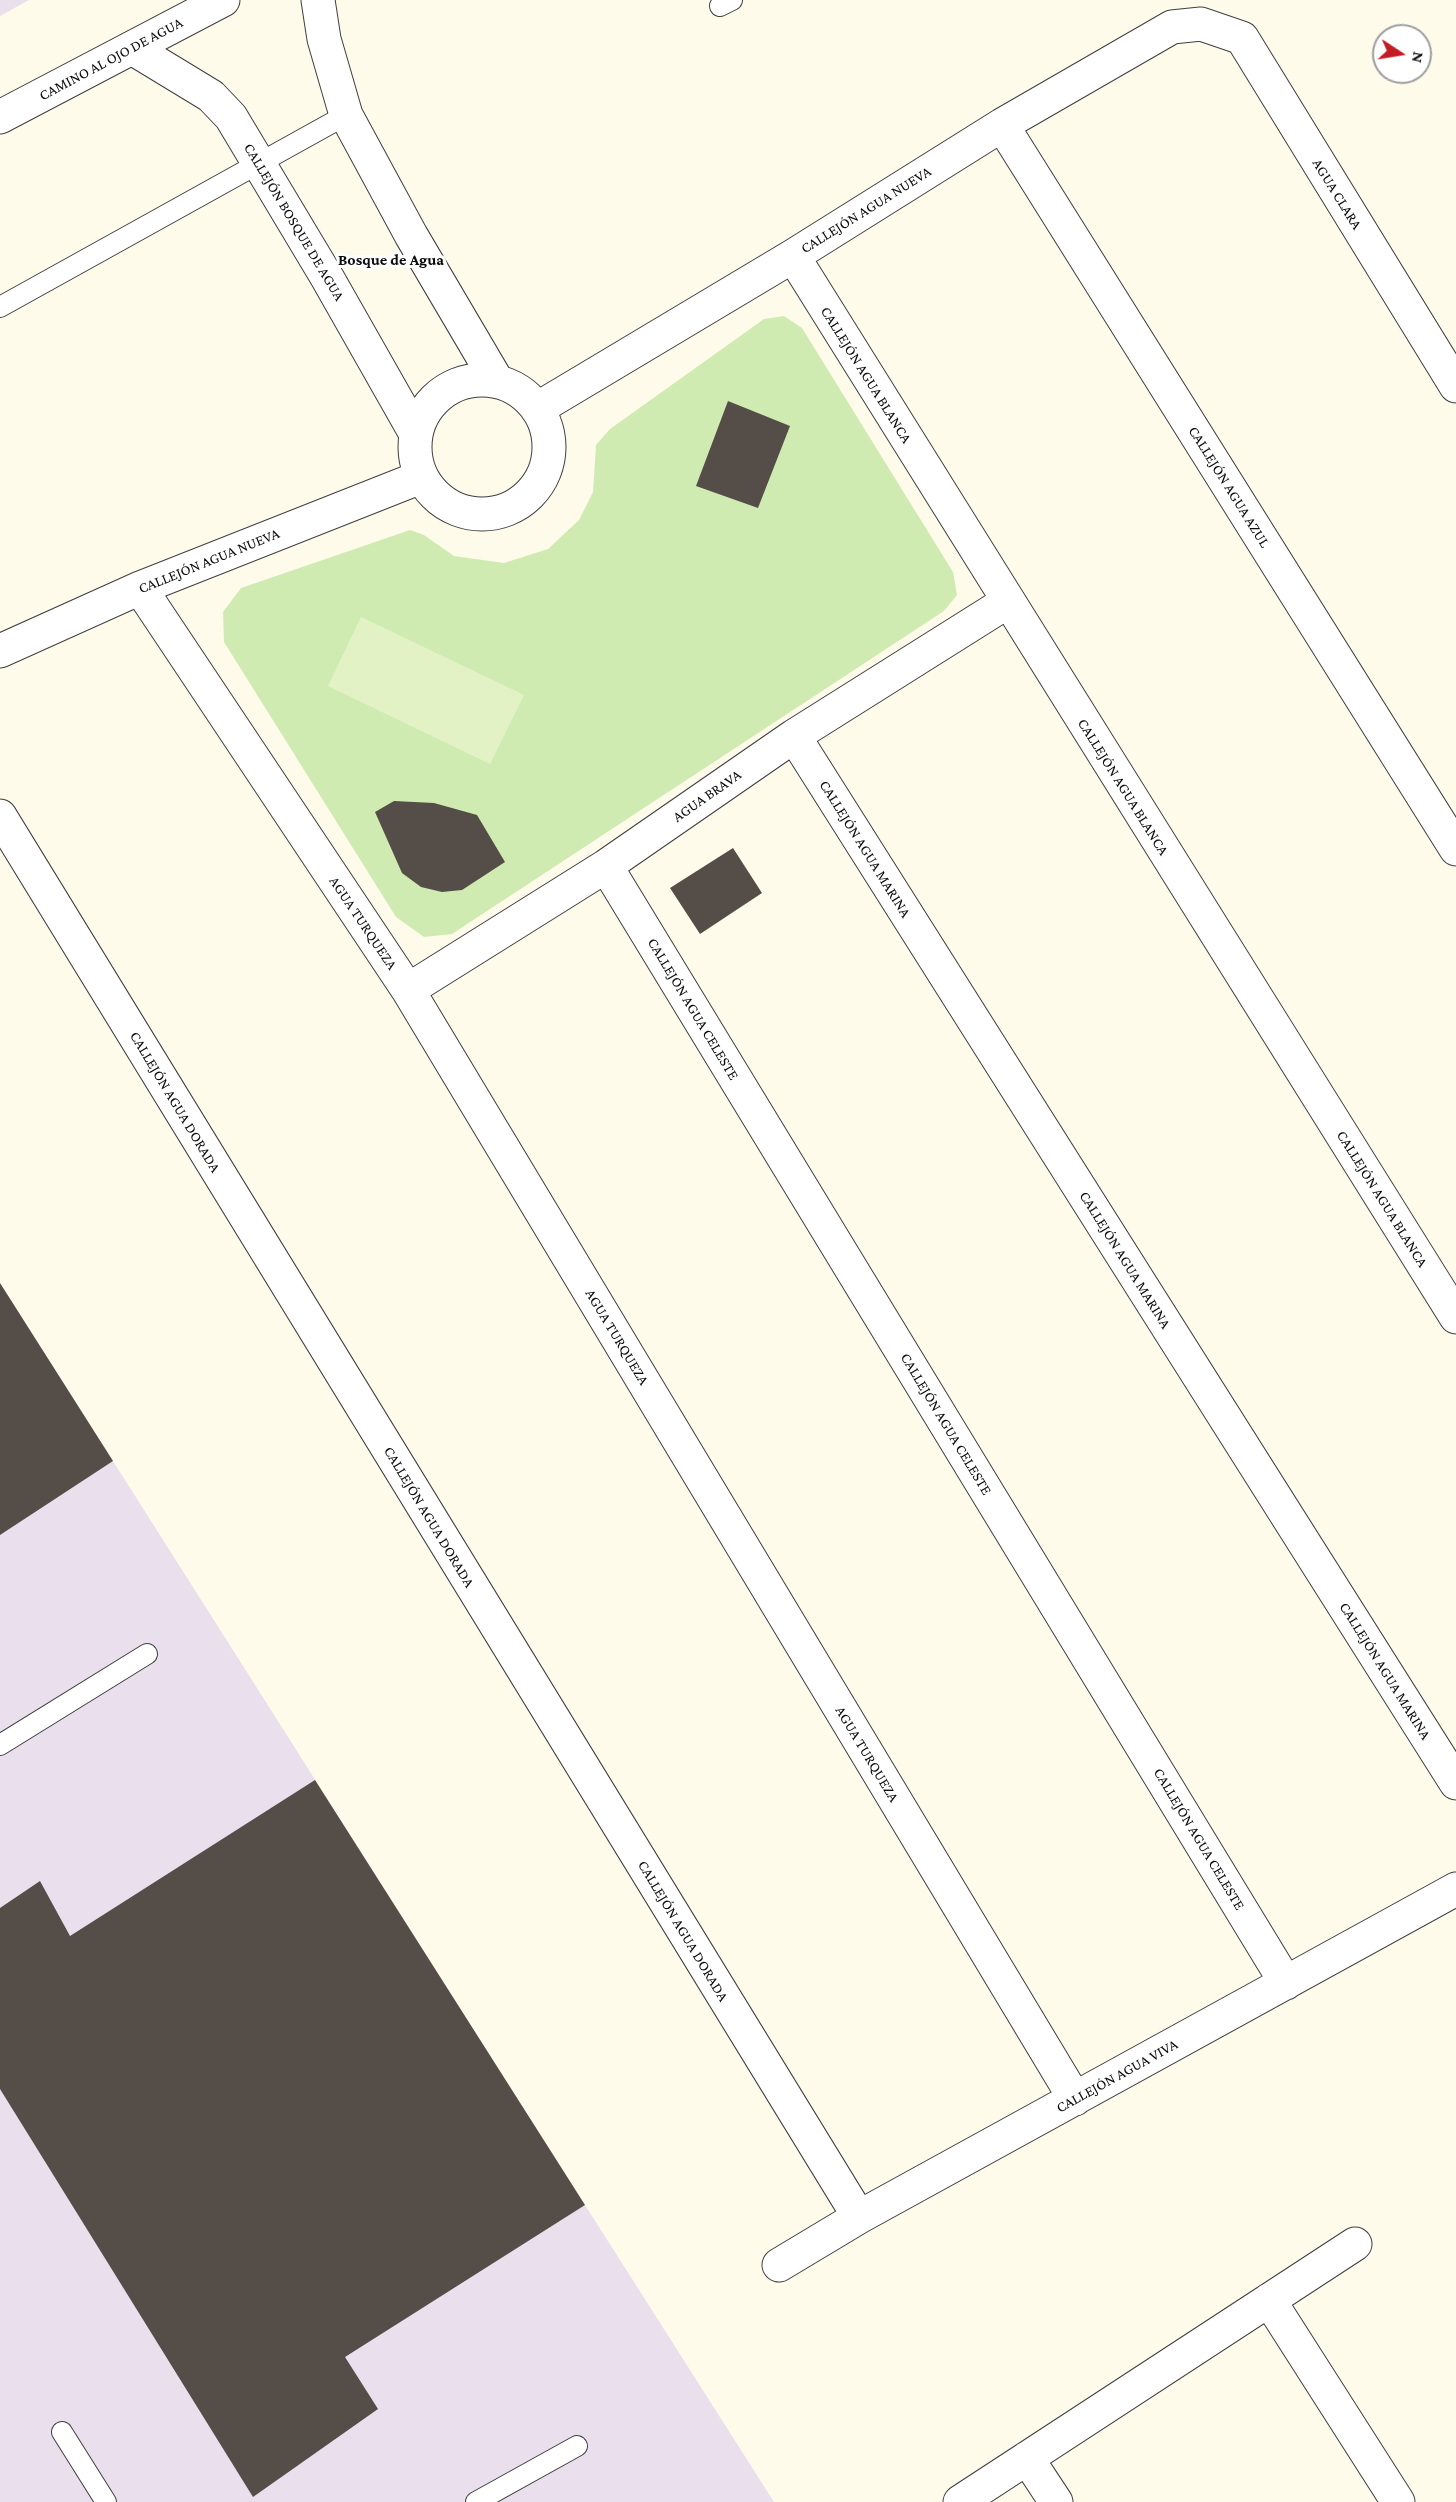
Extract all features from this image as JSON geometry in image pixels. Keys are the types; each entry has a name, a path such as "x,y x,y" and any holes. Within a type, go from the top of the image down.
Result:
{"street":[{"name":"CAMINO AL OJO DE AGUA","path":"0,117 223,0"},
{"path":"318,0 324,39 346,115 411,235 497,381"},
{"name":"CALLEJÓN AGUA NUEVA","path":"537,409 793,256 1002,125 1172,27 1201,24"},
{"name":"AGUA CLARA","path":"1201,24 1242,38 1456,386"},
{"name":"CALLEJÓN BOSQUE DE AGUA","path":"132,48 211,96 231,117 416,434"},
{"name":"CALLEJÓN AGUA AZUL","path":"1002,125 1456,849"},
{"name":"CALLEJÓN AGUA BLANCA","path":"793,256 1007,602 1456,1317"},
{"path":"476,380 497,381 526,396 537,409 547,429 549,451 544,472 533,491 515,505 495,513 473,514 462,511 452,508 434,494 421,477 415,455 416,434 424,414 438,397 455,385 476,380"},
{"name":"CALLEJÓN AGUA NUEVA","path":"0,651 140,588 421,477"},
{"name":"AGUA TURQUEZA","path":"140,588 408,990 1075,2099"},
{"name":"AGUA BRAVA","path":"408,990 606,866 794,736 1007,602"},
{"name":"CALLEJÓN AGUA MARINA","path":"794,736 1456,1783"},
{"name":"CALLEJÓN AGUA DORADA","path":"0,816 859,2217"},
{"name":"CALLEJÓN AGUA CELESTE","path":"606,866 1286,1983"},
{"name":"CALLEJÓN AGUA VIVA","path":"779,2265 859,2217 1456,1889"},
{"path":"960,2502 1355,2244"},
{"path":"1269,2300 1398,2502"},
{"path":"1027,2458 1056,2502"}],"lane":[{"path":"0,307 346,115"},
{"path":"0,1745 147,1654"},
{"path":"62,2432 106,2502"},
{"path":"476,2502 577,2446"}],"shaded area":[{"path":"0,0 29,0 0,16"},
{"path":"0,1283 585,2205 774,2502 0,2502"}],"green space":[{"path":"784,316 802,328 953,572 957,595 944,611 452,934 424,937 396,917 224,642 223,612 241,588 410,530 424,535 454,556 504,563 548,549 579,520 593,492 596,445 610,429 764,319"},
{"path":"361,617 524,695 490,764 328,686"}],"building":[{"path":"728,401 790,426 758,508 696,486"},
{"path":"394,801 434,803 477,815 505,862 462,890 442,892 421,887 402,873 375,812"},
{"path":"733,848 762,893 700,934 670,888"},
{"path":"0,1283 113,1461 0,1535"},
{"path":"315,1780 585,2205 345,2357 378,2409 253,2497 0,2089 0,1908 40,1881 70,1936"}],"district":[{"name":"Bosque de Agua","path":"391,260"}]}
